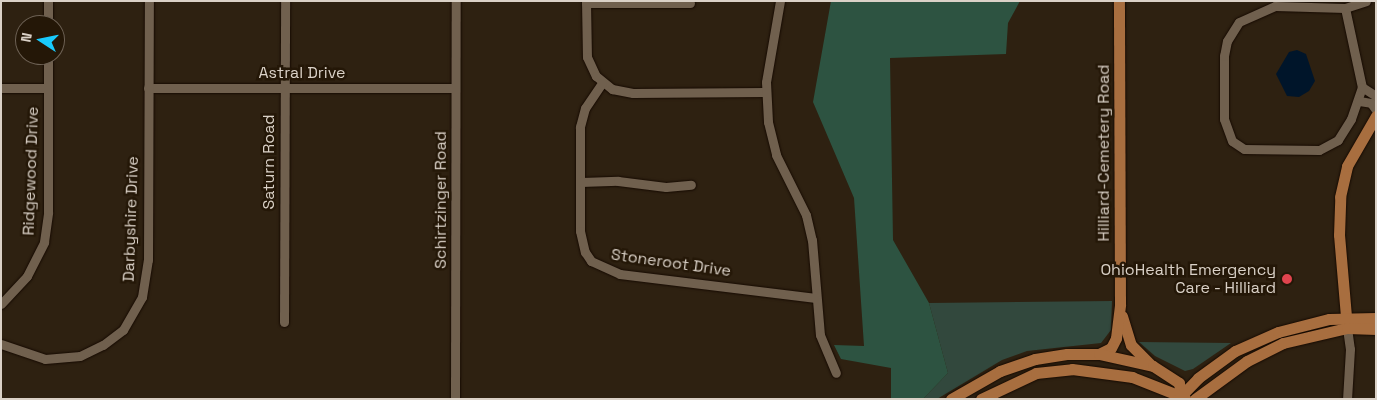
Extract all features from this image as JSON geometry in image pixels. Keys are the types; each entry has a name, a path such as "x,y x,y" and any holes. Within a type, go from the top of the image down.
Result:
{"main road":[{"name":"Hilliard-Cemetery Road","path":"1099,354 1111,348 1116,338 1120,304 1119,1"},
{"path":"1346,322 1339,235 1340,197 1348,166 1376,116"},
{"name":"Hilliard-Cemetery Road","path":"1120,304 1127,337 1153,366"},
{"path":"1182,397 1235,351 1298,325 1376,318"},
{"path":"1194,399 1246,361 1283,343 1346,322 1376,329"},
{"path":"951,399 978,383 1035,359 1099,354 1153,366 1179,383 1182,397"},
{"path":"981,399 1036,373 1072,369 1132,377 1182,397"},
{"path":"975,399 978,383"}],"street":[{"path":"48,1 48,15"},
{"name":"Darbyshire Drive","path":"1,344 46,359 80,356 113,338 136,309 145,285 148,260 149,1"},
{"name":"Saturn Road","path":"284,1 284,322"},
{"name":"Schirtzinger Road","path":"455,399 456,1"},
{"path":"780,1 765,92 768,122 776,155 806,215 812,240 820,335 836,373"},
{"path":"1345,8 1362,87 1359,101 1338,140 1324,149 1244,149 1236,144 1226,133 1224,119 1225,47 1234,26 1242,20 1275,6 1345,8 1366,1"},
{"path":"690,3 586,2 587,57 602,83 612,89 633,93 765,92"},
{"name":"Ridgewood Drive","path":"1,304 27,276 44,242 48,212 48,65"},
{"name":"Stoneroot Drive","path":"602,83 581,117 580,182 582,242 585,252 600,268 620,274 816,298"},
{"path":"1362,87 1376,96"},
{"path":"1,88 48,88"},
{"name":"Astral Drive","path":"148,88 455,88"},
{"path":"1359,101 1371,103 1376,110"},
{"path":"580,182 618,180 666,187 691,185"},
{"path":"1346,322 1350,349 1347,399"}],"green space":[{"path":"831,1 1020,1 1008,23 1006,54 890,58 893,240 929,303 948,373 923,399 891,399 891,368 841,359 834,345 864,346 854,198 813,102"},
{"path":"1112,301 1111,330 1101,343 1027,351 1002,360 937,399 923,399 948,373 929,303"},
{"path":"1139,342 1231,343 1193,369 1185,371 1155,356"}],"water":[{"path":"1297,50 1306,54 1315,81 1309,91 1299,97 1287,96 1276,74 1289,52"}],"place":[{"name":"OhioHealth Emergency Care - Hilliard","path":"1287,279"}]}
